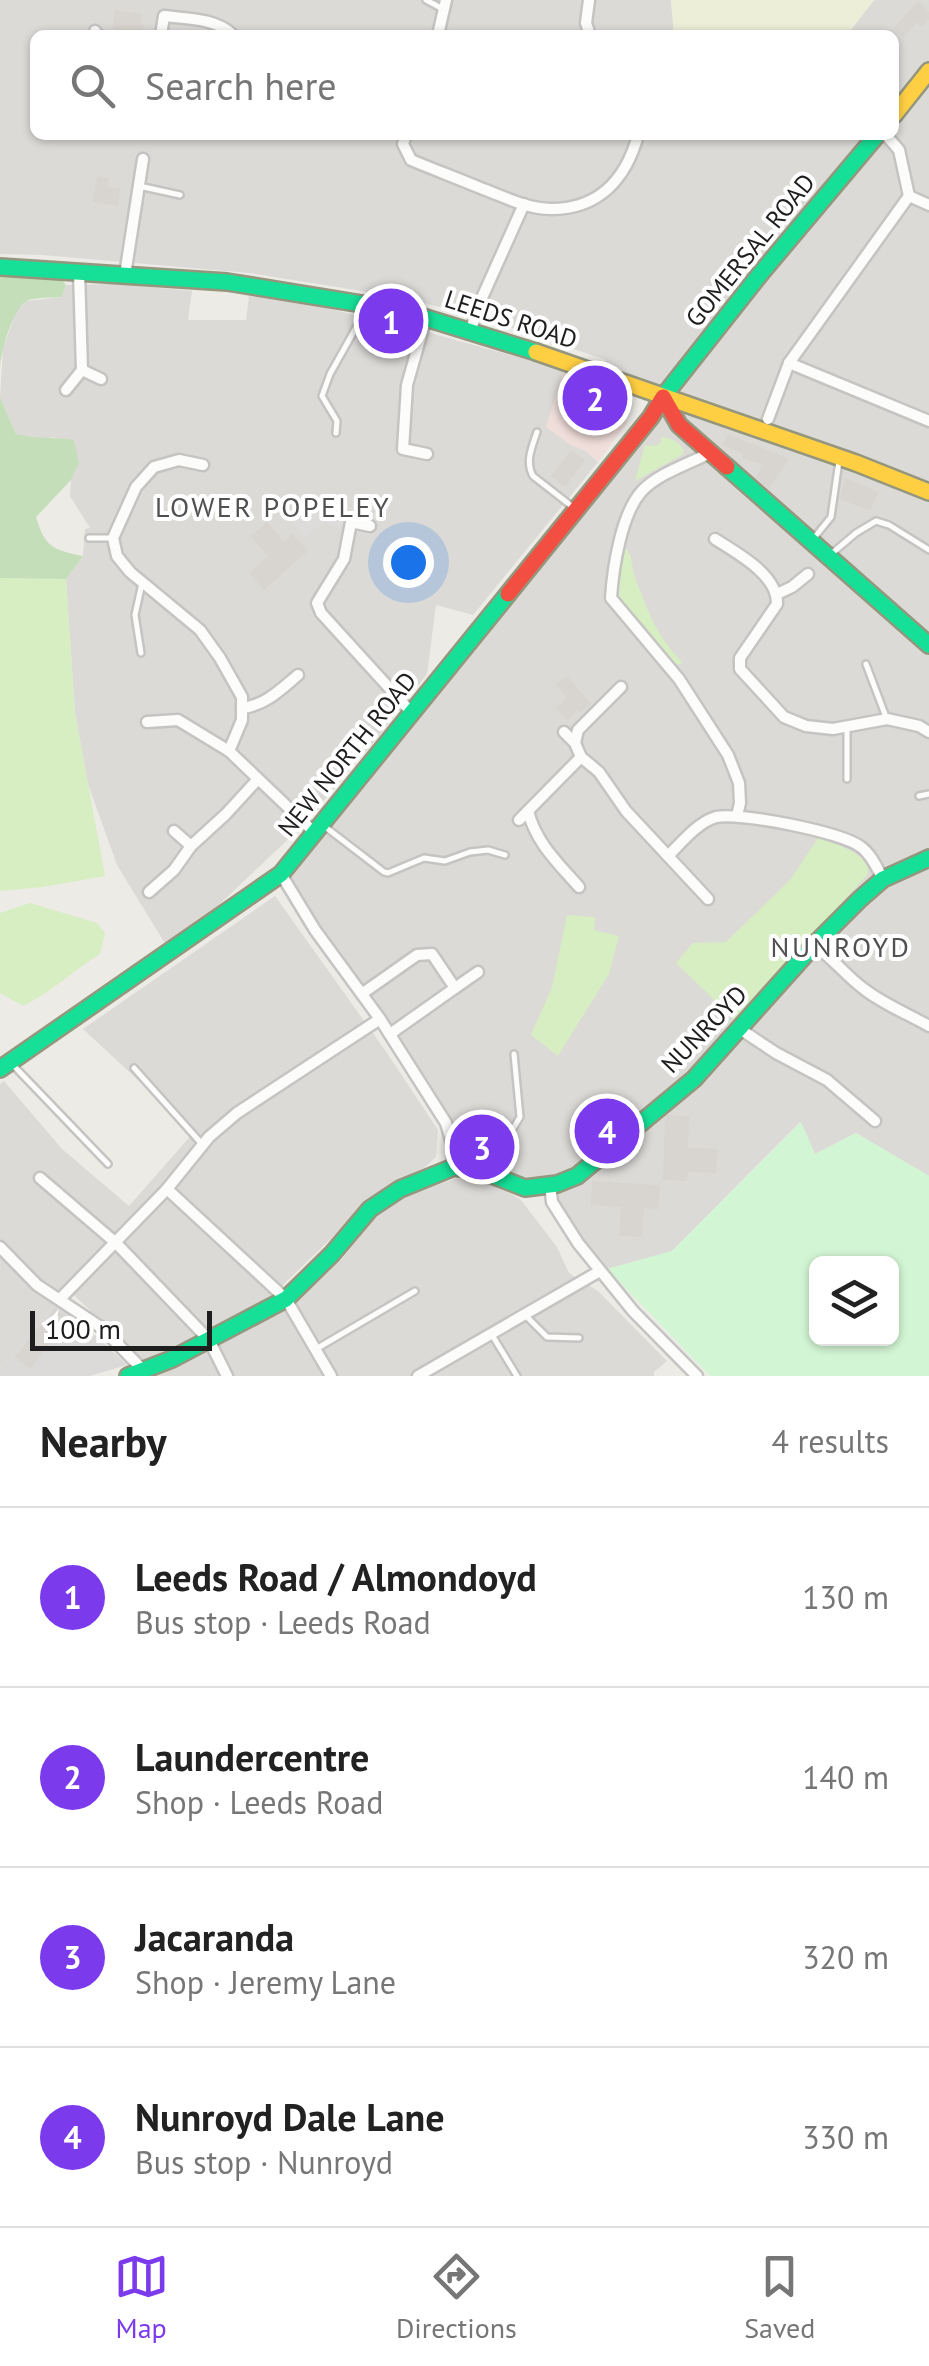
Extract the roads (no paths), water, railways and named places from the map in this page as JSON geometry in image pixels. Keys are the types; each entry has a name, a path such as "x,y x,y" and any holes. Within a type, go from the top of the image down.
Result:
{"main road":[{"path":"899,109 929,71"},
{"name":"GOMERSAL ROAD","path":"663,397 873,140"},
{"name":"LEEDS ROAD","path":"0,267 227,282 426,318 509,343 929,492"},
{"path":"663,397 679,425 929,645"},
{"name":"NEW NORTH ROAD","path":"5,1066 280,874 651,417 663,397"},
{"name":"NUNROYD","path":"550,1185 577,1176 694,1079 814,945 883,879 929,858"},
{"path":"139,1374 286,1299 370,1209 400,1189 454,1166 524,1188 550,1185"}],"street":[{"path":"162,30 166,0"},
{"path":"588,30 589,0"},
{"path":"439,30 446,5"},
{"path":"164,16 215,22 229,30"},
{"path":"404,140 411,160 524,204 550,209 577,206 616,183 636,140"},
{"path":"768,419 789,363 909,196 899,150 890,140"},
{"path":"125,275 143,159"},
{"path":"909,196 929,205"},
{"path":"470,333 524,204"},
{"path":"66,390 82,370 79,272"},
{"path":"426,318 407,385 403,449 427,454"},
{"path":"789,363 929,422"},
{"path":"82,370 101,379"},
{"path":"710,453 642,490 629,510 611,598 678,679 728,755 739,783 737,816"},
{"path":"203,465 179,460 154,467 136,488 113,538 117,556 142,584 200,630 242,696 242,720 229,752"},
{"path":"370,526 352,522 344,559 317,603 320,613 412,713"},
{"path":"715,539 773,583 777,604 740,658 740,670 784,717 806,726 832,729 887,719 929,732"},
{"path":"777,594 808,574"},
{"path":"242,708 271,698 298,675"},
{"path":"575,743 578,730 620,687"},
{"path":"147,722 178,720 229,752 318,828"},
{"path":"564,732 626,811 708,898"},
{"path":"579,887 544,848 524,816 582,757"},
{"path":"149,892 258,779"},
{"path":"668,856 698,827 714,818 737,816 839,837 861,847 883,879"},
{"path":"174,831 191,846"},
{"path":"280,874 446,1123 454,1166"},
{"path":"814,945 867,992 929,1026"},
{"path":"363,994 426,952 432,954 455,988"},
{"path":"390,1034 478,972"},
{"path":"60,1299 236,1113 380,1019"},
{"path":"740,1029 776,1054 828,1080 856,1112 875,1121"},
{"path":"40,1178 116,1243 208,1340 227,1376"},
{"path":"550,1185 552,1202 600,1272 697,1376"},
{"path":"167,1189 286,1299 331,1376"},
{"path":"0,1247 37,1285 102,1328 139,1374"},
{"path":"418,1376 600,1272"}],"lane":[{"path":"426,0 446,5"},
{"path":"139,186 180,195"},
{"path":"336,432 337,421 322,396 368,305"},
{"path":"537,432 528,462 532,476 576,510"},
{"path":"811,542 831,517 840,458"},
{"path":"828,556 876,521 889,524 929,550"},
{"path":"89,538 113,538"},
{"path":"141,653 135,616 142,584"},
{"path":"866,664 887,719"},
{"path":"847,726 847,779"},
{"path":"919,796 929,794"},
{"path":"318,828 388,873 424,858 445,862 488,850 504,855"},
{"path":"486,1173 520,1117 514,1054"},
{"path":"5,1066 108,1164"},
{"path":"134,1068 203,1145"},
{"path":"316,1349 415,1292"},
{"path":"524,1314 547,1337 579,1338"},
{"path":"491,1332 517,1376"}],"place":[{"name":"Leeds Road / Almondoyd","path":"391,321"},
{"name":"Laundercentre","path":"595,398"},
{"name":"Nunroyd Dale Lane","path":"607,1131"},
{"name":"Jacaranda","path":"482,1147"}],"district":[{"name":"LOWER POPELEY","path":"273,507"},
{"name":"NUNROYD","path":"841,947"}]}
